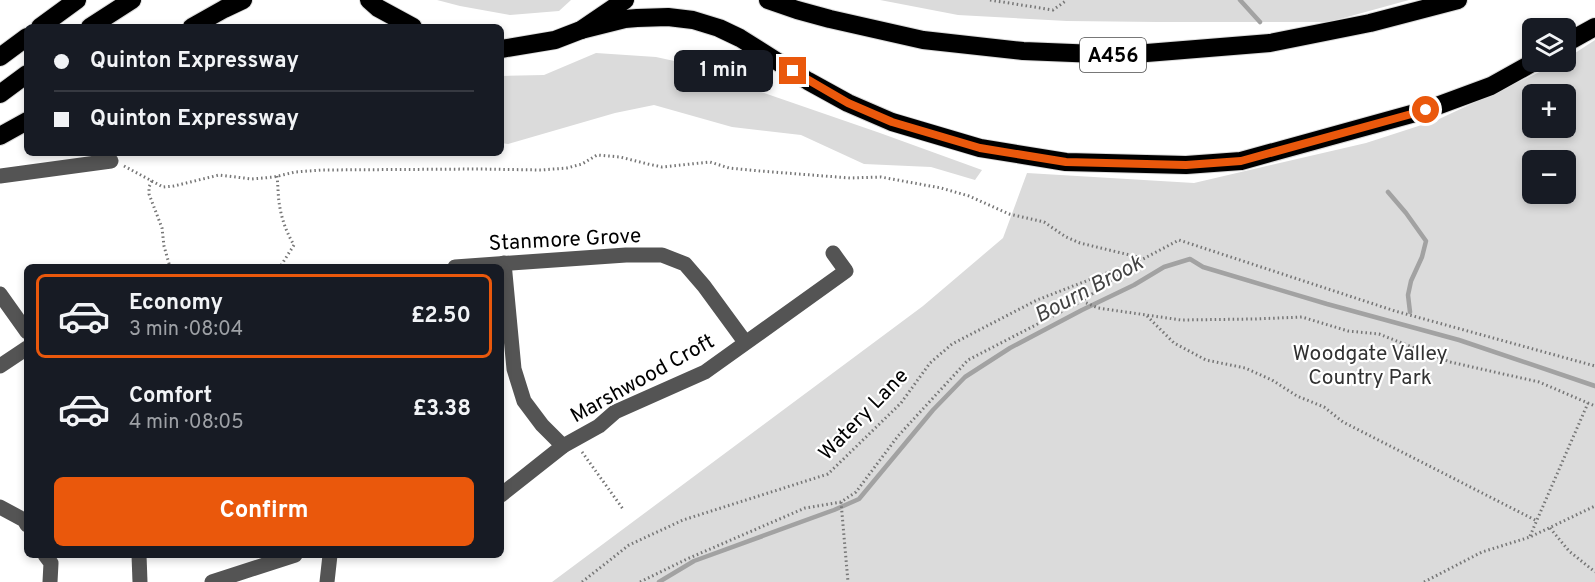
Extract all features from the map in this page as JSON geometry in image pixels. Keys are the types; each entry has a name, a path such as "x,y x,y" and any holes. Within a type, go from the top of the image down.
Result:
{"highway":[{"path":"43,24 77,0"},
{"path":"95,24 132,0"},
{"path":"197,24 243,0"},
{"path":"355,0 373,4 408,24"},
{"path":"580,30 625,0"},
{"name":"A456","path":"768,0 830,19 922,40 1023,51 1122,55 1270,43 1370,23 1458,0"},
{"path":"504,48 555,40 580,30 637,18 668,17 693,20 719,28 740,38 848,103 892,122 980,148 1066,162 1186,165 1241,161 1426,110 1491,86 1522,69"},
{"path":"1576,38 1595,27"},
{"path":"0,57 24,39"},
{"path":"0,94 24,76"},
{"path":"0,136 24,123"}],"street":[{"path":"0,176 111,161"},
{"name":"Marshwood Croft","path":"504,493 568,443 599,426 615,412 705,372 846,271 833,253"},
{"name":"Stanmore Grove","path":"492,264 626,255 662,255 685,264 745,342"},
{"path":"504,263 514,369 524,401 542,425 568,443"},
{"path":"0,294 24,328"},
{"path":"0,366 24,350"},
{"path":"0,507 24,520"},
{"path":"47,558 51,563 50,582"},
{"path":"139,558 140,582"},
{"path":"212,582 286,558"},
{"path":"327,582 330,558"}],"path":[{"path":"990,0 1053,10 1067,0"},
{"path":"111,161 138,172 163,187 219,175 252,178 295,172 340,170 541,170 582,164 597,155 620,157 662,166 710,162 729,168 760,171 850,178 881,177 941,188 969,196 1009,214 1044,222 1066,237 1080,243 1143,259"},
{"path":"277,176 283,219 294,245 282,264"},
{"path":"152,181 149,194 162,228 169,264"},
{"path":"640,582 805,508 841,502 856,492 898,436 968,360 1082,301 1143,259 1179,240 1395,311 1595,366"},
{"name":"Watery Lane","path":"582,582 629,545 683,520 828,474 901,403 930,363 952,344 1037,300 1143,259"},
{"path":"1082,301 1098,308 1181,320 1302,316 1348,331 1379,334 1450,363 1539,382 1595,406"},
{"path":"1146,315 1174,343 1206,360 1245,368 1272,380 1297,396 1324,407 1343,422 1537,521"},
{"path":"1530,537 1587,403"},
{"path":"568,443 623,509"},
{"path":"841,502 848,582"},
{"path":"1424,582 1482,552 1530,537 1595,506"},
{"path":"1550,528 1569,551 1595,572"}],"green space":[{"path":"437,0 571,0 559,11 510,15"},
{"path":"880,0 1409,0 1329,22 1157,22 1067,21 958,15"},
{"name":"Woodgate Valley Country Park","path":"1595,40 1595,582 552,582 923,306 1003,238 1027,173 1194,183 1366,143 1437,120 1540,72 1576,72 1576,52"},
{"path":"596,53 656,57 697,66 747,87 982,170 975,180 931,167 864,164 801,135 732,127 654,105 615,113 504,143 504,76 544,75"}],"waterway":[{"path":"1240,0 1260,22"},
{"path":"1388,192 1426,241 1422,257 1411,281 1408,295 1410,312"},
{"name":"Bourn Brook","path":"659,582 694,561 859,499 933,410 965,377 1010,348 1082,310 1134,285 1164,267 1190,259 1203,267 1459,340 1595,386"}],"route":[{"path":"793,71 848,103 892,122 980,148 1066,162 1186,165 1241,161 1426,110"}]}
